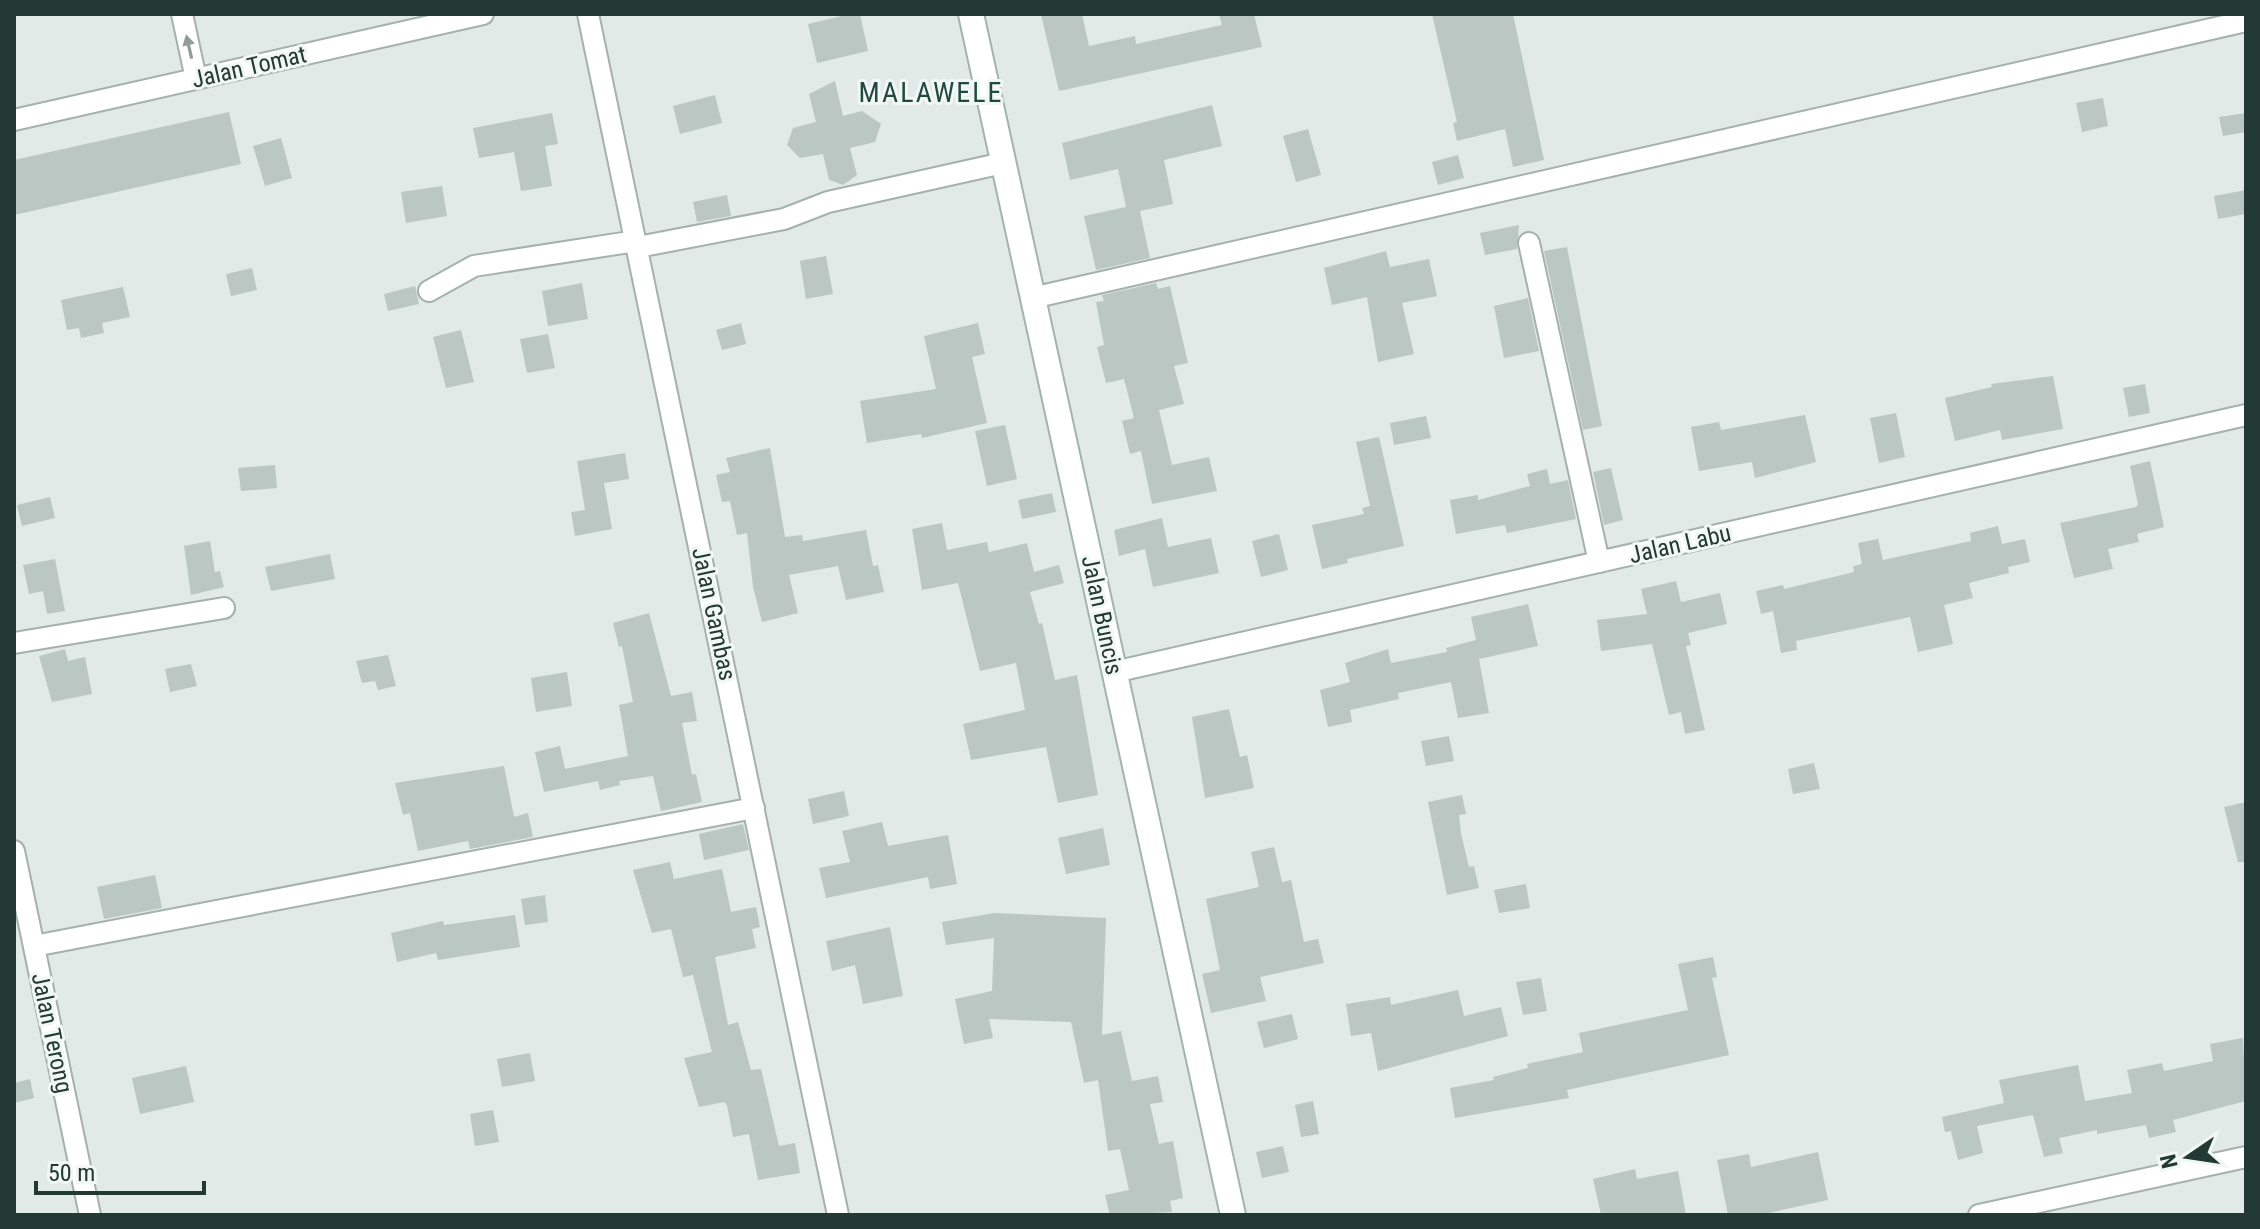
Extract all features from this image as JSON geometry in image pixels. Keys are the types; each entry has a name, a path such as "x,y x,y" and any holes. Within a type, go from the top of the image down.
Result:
{"street":[{"path":"182,14 196,79"},
{"name":"Jalan Tomat","path":"14,120 483,14"},
{"name":"Jalan Gambas","path":"588,14 838,1215"},
{"name":"Jalan Buncis","path":"971,14 1233,1215"},
{"path":"1032,298 2246,21"},
{"path":"429,291 474,266 637,244 784,219 828,202 1003,163"},
{"path":"1529,243 1599,562"},
{"name":"Jalan Labu","path":"1114,672 2246,415"},
{"path":"14,643 224,608"},
{"path":"34,946 754,808"},
{"name":"Jalan Terong","path":"14,851 90,1215"},
{"path":"1979,1215 2246,1157"}],"building":[{"path":"860,14 868,51 817,63 808,24"},
{"path":"1041,14 1082,14 1089,46 1135,36 1136,44 1222,25 1219,14 1254,14 1262,47 1059,91"},
{"path":"1432,14 1513,14 1544,160 1513,167 1505,129 1457,141 1453,123 1457,122"},
{"path":"835,81 843,116 862,111 881,124 875,142 850,148 857,175 843,185 829,180 823,154 800,158 787,145 793,128 816,122 809,94"},
{"path":"715,95 722,123 680,134 673,106"},
{"path":"2103,98 2108,126 2082,132 2076,103"},
{"path":"1212,105 1222,146 1164,160 1173,204 1140,211 1150,258 1096,270 1084,216 1126,207 1118,169 1070,180 1062,143"},
{"path":"229,112 241,164 14,215 14,160"},
{"path":"552,113 558,144 545,146 552,186 521,191 514,152 479,158 473,128"},
{"path":"2246,113 2246,132 2223,136 2219,117"},
{"path":"1308,129 1321,175 1296,182 1283,136"},
{"path":"281,138 292,178 265,186 253,146"},
{"path":"1458,155 1464,178 1438,185 1432,162"},
{"path":"442,186 447,216 406,223 401,192"},
{"path":"2246,190 2246,214 2218,219 2214,196"},
{"path":"727,195 731,216 697,222 693,202"},
{"path":"1519,225 1517,249 1485,255 1480,233"},
{"path":"1567,247 1602,426 1583,430 1544,251"},
{"path":"1386,251 1390,267 1429,259 1437,296 1402,303 1414,354 1378,362 1367,297 1332,305 1324,268"},
{"path":"826,256 833,294 806,299 800,261"},
{"path":"252,268 257,290 231,296 226,274"},
{"path":"582,283 588,319 548,326 542,291"},
{"path":"1156,283 1158,289 1170,286 1188,363 1174,366 1184,404 1159,410 1172,465 1209,457 1217,491 1152,504 1141,451 1130,454 1122,421 1134,418 1124,379 1106,383 1097,347 1104,345 1096,302 1104,301 1102,295"},
{"path":"415,286 419,304 388,311 384,294"},
{"path":"123,287 130,317 102,323 104,333 81,338 79,328 67,330 61,300"},
{"path":"1528,298 1539,351 1504,358 1494,306"},
{"path":"741,323 746,344 722,350 716,330"},
{"path":"978,323 985,354 972,357 987,423 922,438 921,434 867,443 860,401 936,389 924,336"},
{"path":"461,330 474,382 446,388 433,337"},
{"path":"548,334 555,368 527,373 520,339"},
{"path":"2053,376 2063,429 2002,440 2000,430 1955,441 1945,398 1992,387 1991,384"},
{"path":"2145,384 2150,413 2129,417 2123,388"},
{"path":"1896,413 1905,457 1879,463 1870,418"},
{"path":"1805,415 1816,462 1755,478 1752,462 1699,471 1691,427 1719,422 1721,430"},
{"path":"1426,416 1431,438 1394,445 1390,423"},
{"path":"1005,425 1017,479 987,486 975,431"},
{"path":"1379,437 1404,546 1347,559 1348,563 1322,569 1312,525 1364,514 1362,508 1370,506 1356,442"},
{"path":"770,448 785,537 802,535 803,541 866,530 873,566 878,565 884,592 846,600 838,566 789,575 798,613 762,622 753,587 747,533 737,535 730,501 722,502 716,475 730,472 726,458"},
{"path":"625,453 629,479 604,483 612,529 575,536 571,512 585,510 577,461"},
{"path":"2150,461 2164,527 2137,534 2139,542 2108,549 2113,569 2074,578 2060,523 2136,507 2138,504 2130,466"},
{"path":"275,465 277,488 241,491 238,468"},
{"path":"1611,468 1623,520 1604,525 1593,472"},
{"path":"1547,469 1550,484 1568,480 1576,519 1507,533 1505,525 1456,534 1450,500 1478,495 1478,500 1530,486 1527,474"},
{"path":"1052,493 1056,512 1022,519 1018,500"},
{"path":"50,497 55,518 22,526 17,505"},
{"path":"1162,518 1168,547 1211,538 1219,573 1153,587 1145,549 1119,556 1114,530"},
{"path":"942,523 947,550 987,542 989,552 1027,543 1034,572 1059,565 1064,583 1030,592 1039,624 1042,623 1055,680 1077,675 1098,795 1058,803 1046,747 971,760 963,724 1025,710 1016,663 980,671 958,583 922,590 912,529"},
{"path":"1998,526 2002,544 2025,539 2030,562 2008,567 2009,573 1969,583 1973,598 1944,605 1953,644 1918,652 1910,617 1796,641 1797,650 1781,653 1773,611 1761,614 1756,591 1783,585 1784,589 1854,572 1853,566 1862,564 1858,543 1878,539 1883,560 1971,541 1970,533"},
{"path":"1279,534 1288,570 1261,577 1252,541"},
{"path":"210,541 215,572 220,571 224,587 191,595 184,546"},
{"path":"330,554 335,579 271,591 265,567"},
{"path":"55,559 65,611 47,614 43,591 29,594 23,565"},
{"path":"1676,581 1681,602 1720,593 1727,624 1688,633 1691,645 1686,646 1705,730 1685,734 1681,712 1669,715 1652,644 1601,651 1597,620 1647,614 1641,589"},
{"path":"1528,604 1538,646 1479,659 1489,713 1458,718 1451,682 1398,693 1399,699 1350,710 1352,722 1328,727 1320,690 1350,682 1345,663 1388,649 1391,663 1447,652 1446,648 1476,640 1471,617"},
{"path":"649,613 671,696 692,692 697,721 682,723 692,775 696,774 702,802 661,811 653,776 619,781 620,785 600,790 598,781 544,792 535,752 560,746 565,769 628,756 619,705 633,702 622,646 619,647 613,623"},
{"path":"65,649 68,661 85,657 92,694 52,702 39,656"},
{"path":"388,655 396,686 378,690 375,681 362,683 356,661"},
{"path":"191,664 197,686 170,692 165,669"},
{"path":"567,672 572,706 536,712 531,678"},
{"path":"1229,709 1240,757 1247,755 1254,788 1205,798 1192,717"},
{"path":"1449,736 1454,761 1426,766 1421,741"},
{"path":"1814,763 1820,789 1793,794 1788,769"},
{"path":"504,766 514,817 528,813 533,837 470,849 468,841 418,851 410,813 403,815 395,783"},
{"path":"844,791 849,816 813,824 808,799"},
{"path":"1462,795 1466,814 1459,815 1461,833 1469,867 1474,866 1479,888 1447,895 1428,802"},
{"path":"2246,802 2246,862 2238,862 2224,807"},
{"path":"882,822 888,846 948,835 957,884 930,889 928,877 826,898 819,868 850,862 842,831"},
{"path":"743,824 749,850 704,860 699,834"},
{"path":"1103,828 1110,865 1066,874 1058,838"},
{"path":"1274,847 1282,882 1291,880 1304,942 1318,939 1324,963 1260,977 1266,1001 1211,1013 1202,974 1220,970 1206,899 1259,887 1251,852"},
{"path":"670,862 674,879 722,869 731,912 756,907 760,927 752,929 756,948 715,957 728,1025 738,1022 751,1070 761,1069 779,1146 795,1143 800,1173 758,1180 749,1134 733,1137 727,1105 724,1102 699,1107 684,1058 712,1052 693,975 683,977 671,929 652,933 633,870"},
{"path":"155,875 162,908 104,919 97,887"},
{"path":"1526,884 1530,908 1499,913 1494,890"},
{"path":"545,895 548,922 525,925 521,899"},
{"path":"994,913 1106,918 1102,1035 1121,1031 1132,1081 1158,1076 1163,1102 1150,1104 1159,1144 1173,1141 1183,1198 1170,1201 1172,1212 1110,1215 1105,1195 1129,1190 1120,1149 1108,1151 1098,1080 1084,1083 1071,1022 989,1019 993,1038 964,1044 955,999 992,991 994,938 946,945 942,922"},
{"path":"515,915 520,947 438,960 436,953 397,962 391,933 443,921 444,925"},
{"path":"890,927 903,996 863,1004 855,965 832,971 826,941"},
{"path":"1713,957 1717,977 1712,978 1729,1055 1567,1090 1569,1098 1455,1118 1450,1088 1494,1080 1493,1077 1528,1068 1527,1064 1583,1052 1579,1033 1688,1010 1678,964"},
{"path":"1541,978 1547,1011 1523,1015 1516,982"},
{"path":"1458,990 1464,1016 1501,1007 1508,1036 1378,1071 1371,1033 1351,1036 1346,1004 1390,997 1391,1005"},
{"path":"1292,1014 1298,1039 1264,1048 1257,1022"},
{"path":"2243,1038 2246,1101 2173,1120 2176,1132 2149,1138 2146,1125 2097,1134 2097,1130 2059,1138 2063,1153 2044,1157 2033,1115 1977,1126 1983,1153 1958,1160 1951,1131 1945,1132 1942,1117 2004,1103 1999,1080 2078,1065 2085,1101 2132,1093 2127,1070 2162,1063 2164,1071 2213,1061 2210,1044"},
{"path":"530,1053 535,1081 502,1087 497,1059"},
{"path":"186,1066 194,1102 140,1114 132,1078"},
{"path":"30,1079 34,1098 14,1103 14,1083"},
{"path":"1313,1101 1319,1134 1301,1137 1295,1105"},
{"path":"493,1110 499,1142 475,1146 470,1114"},
{"path":"1283,1146 1289,1172 1262,1178 1256,1152"},
{"path":"1818,1152 1828,1200 1759,1215 1728,1215 1717,1160 1749,1154 1751,1167"},
{"path":"1635,1169 1637,1179 1678,1171 1686,1215 1601,1215 1593,1179"}],"district":[{"name":"MALAWELE","path":"931,92"}]}
